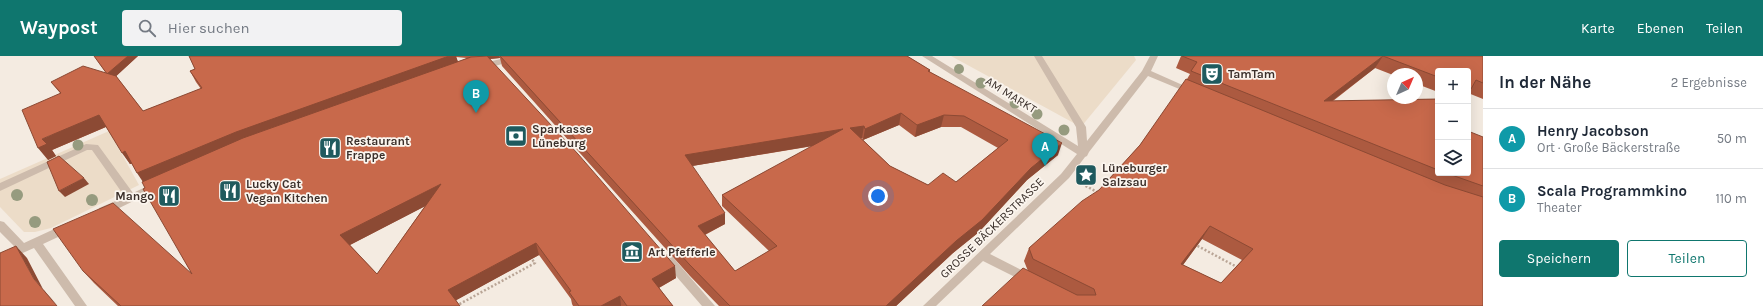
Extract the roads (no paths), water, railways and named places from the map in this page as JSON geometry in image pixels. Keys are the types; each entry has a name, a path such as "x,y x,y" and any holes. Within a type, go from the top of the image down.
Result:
{"street":[{"path":"471,65 494,64 523,56"},
{"name":"AM MARKT","path":"926,56 1084,154"},
{"path":"1038,56 1081,127 1084,154"},
{"name":"GROSSE BÄCKERSTRASSE","path":"929,306 1065,176 1084,154 1146,72 1154,56"},
{"path":"494,64 500,72"},
{"path":"1146,72 1205,96"},
{"path":"0,187 86,147 95,147 131,198"},
{"path":"97,214 164,182"},
{"path":"0,259 76,223"},
{"path":"0,225 22,248"},
{"path":"36,242 81,306"},
{"path":"662,252 709,306"},
{"path":"982,255 1042,286"}],"place":[{"name":"TamTam","path":"1212,74"},
{"name":"Scala Programmkino","path":"476,113"},
{"name":"Sparkasse Lüneburg","path":"516,136"},
{"name":"Restaurant Frappe","path":"330,148"},
{"name":"Henry Jacobson","path":"1045,166"},
{"name":"Lüneburger Salzsau","path":"1086,175"},
{"name":"Lucky Cat Vegan Kitchen","path":"230,191"},
{"name":"Mango","path":"169,196"},
{"name":"Art Pfefferle","path":"632,252"}]}
